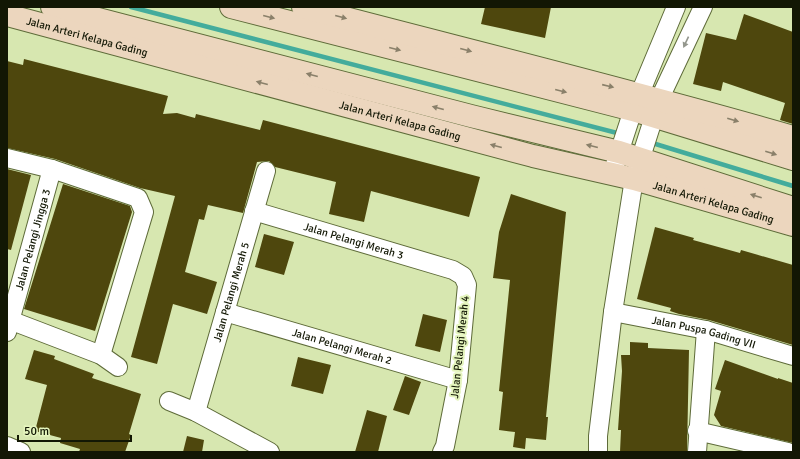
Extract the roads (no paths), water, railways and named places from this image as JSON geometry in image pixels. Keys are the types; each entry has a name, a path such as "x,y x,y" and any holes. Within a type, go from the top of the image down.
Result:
{"street":[{"name":"Jalan Arteri Kelapa Gading","path":"52,7 471,116 621,148 640,162 793,225"},
{"path":"231,7 541,78"},
{"path":"303,7 541,78 793,160"},
{"path":"598,452 598,436 613,312 640,162 644,111 676,7"},
{"path":"613,174 621,148 644,111 703,7"},
{"name":"Jalan Arteri Kelapa Gading","path":"7,15 533,156 613,174 640,162 793,208"},
{"path":"644,111 793,137"},
{"path":"467,138 471,116"},
{"path":"7,158 52,169 138,198 142,206 144,212 101,355"},
{"name":"Jalan Pelangi Jingga 3","path":"8,324 52,169"},
{"name":"Jalan Pelangi Merah 5","path":"196,412 266,171"},
{"name":"Jalan Pelangi Merah 3","path":"254,212 453,270"},
{"name":"Jalan Pelangi Merah 4","path":"442,452 446,446 458,380 467,285 463,276 453,270"},
{"name":"Jalan Pelangi Merah 2","path":"225,312 458,380"},
{"name":"Jalan Puspa Gading VII","path":"613,312 706,330 793,356"},
{"path":"8,324 101,355 118,367"},
{"path":"697,452 697,431 706,330"},
{"path":"169,401 196,412 270,452"},
{"path":"697,431 788,452"},
{"path":"7,446 21,452"}],"waterway":[{"path":"131,7 621,134"},
{"path":"649,142 793,186"}]}
